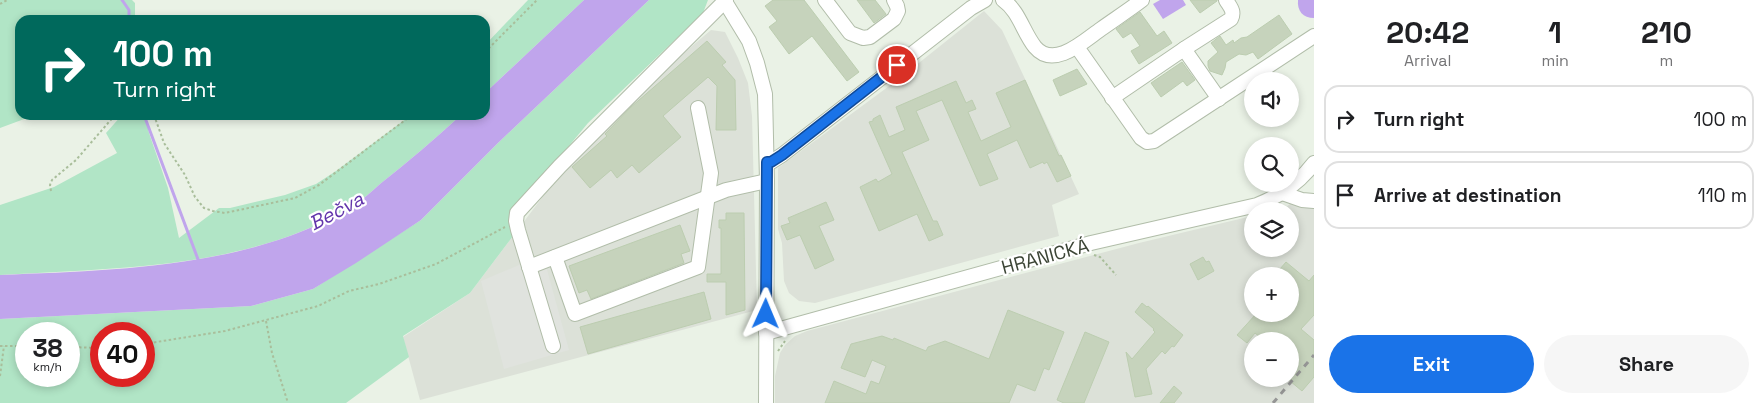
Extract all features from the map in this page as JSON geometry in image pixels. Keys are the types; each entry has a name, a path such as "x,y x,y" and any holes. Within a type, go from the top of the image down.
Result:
{"street":[{"path":"553,346 516,222 520,208 725,0 748,41 761,78 766,102 768,181 766,403"},
{"path":"825,0 850,33 864,38 870,37 894,19 898,11 894,0"},
{"path":"767,162 771,162 782,155 971,8 985,0"},
{"path":"1003,0 1013,9 1039,51 1056,55 1077,47 1142,0"},
{"path":"1112,98 1231,19 1233,15 1232,10 1226,0"},
{"path":"1077,47 1141,138 1146,142 1154,141 1314,36"},
{"path":"1184,49 1219,99"},
{"path":"555,257 575,314 698,267 711,173 698,108"},
{"name":"HRANICKÁ","path":"766,333 1091,243 1257,205 1282,193 1300,180 1314,163"},
{"path":"529,267 726,190 768,181"},
{"path":"1282,193 1297,199 1314,201"}],"path":[{"path":"0,4 7,0"},
{"path":"490,47 537,0"},
{"path":"51,191 50,185 52,180 76,160 111,120"},
{"path":"156,120 164,143 185,175 195,197 204,208 213,212 225,213 295,198 319,185 405,120"},
{"path":"155,342 225,331 318,306 349,291 379,284 436,264 516,222"},
{"path":"1087,253 1100,257 1116,276"},
{"path":"266,321 272,354 288,403"},
{"path":"777,353 785,341 791,337"},
{"path":"0,346 15,346"},
{"path":"0,376 4,346"}],"shaded area":[{"path":"584,0 649,0 499,142 421,220 313,289 251,306 0,319 0,275 90,271 180,262 225,254 268,243 310,228 350,208 455,120 490,120 490,88"},
{"path":"1160,0 1183,0 1186,5 1163,19 1153,4"},
{"path":"1298,0 1314,0 1314,18 1307,17 1302,13"},
{"path":"984,11 1002,30 1079,194 1052,205 1059,236 815,303 799,301 789,293 784,281 782,243 778,229 778,168 900,78"},
{"path":"711,30 725,32 748,83 752,116 757,310 420,400 403,337 470,293 547,191 606,125 646,85"},
{"path":"1297,198 1314,198 1314,403 775,403 775,376 780,353 785,345 795,336 807,331 1139,243 1244,218 1244,257 1299,257 1299,202 1292,202"},
{"path":"543,255 569,350 504,369 481,281"}],"green space":[{"path":"0,0 132,0 135,3 135,15 15,15 15,120 22,120 0,128"},
{"path":"528,0 584,0 490,88 490,40"},
{"path":"649,0 708,0 703,13 588,123 509,218 513,236 470,293 403,336 409,357 346,403 0,403 0,319 251,306 313,289 421,220 499,142"},
{"path":"118,120 146,120 168,188 179,238 219,208 230,208 285,195 316,184 404,120 455,120 350,208 310,228 268,243 180,262 135,267 0,275 0,205 54,187 117,153 106,133"}],"building":[{"path":"773,0 804,0 859,72 847,81 812,36 789,54 769,27 777,21 765,6"},
{"path":"857,0 875,0 886,14 874,23"},
{"path":"1190,0 1217,0 1217,1 1200,13"},
{"path":"1140,12 1157,36 1164,31 1172,43 1139,64 1131,51 1140,46 1131,33 1123,38 1116,29"},
{"path":"1279,15 1292,34 1258,59 1253,52 1246,55 1239,54 1226,62 1222,75 1210,71 1208,61 1218,52 1211,43 1220,36 1226,45 1233,40 1234,43 1241,38 1247,37"},
{"path":"707,41 726,62 722,65 735,80 736,130 716,130 717,86 708,77 663,116 681,137 639,173 632,165 617,178 611,170 590,188 572,167 607,136 605,134 631,107"},
{"path":"1182,62 1195,80 1187,86 1183,81 1161,97 1151,83"},
{"path":"1077,69 1087,84 1060,96 1053,80"},
{"path":"1025,80 1059,156 1061,155 1071,176 1057,182 1047,162 1030,168 1017,140 987,154 998,179 980,186 942,100 916,111 929,140 902,152 933,221 937,221 943,235 929,241 917,214 879,231 860,187 876,179 878,182 892,174 869,122 880,115 889,137 905,130 896,107 956,81 966,103 972,100 976,109 968,112 981,141 1011,127 996,93"},
{"path":"826,202 834,220 819,226 834,260 815,269 800,235 787,240 781,226 790,223 788,218"},
{"path":"726,213 744,213 745,310 726,315 726,282 707,282 707,274 721,274 721,228 719,228 719,220 726,220"},
{"path":"680,225 690,251 681,254 684,263 591,299 587,290 579,293 569,266"},
{"path":"1203,257 1206,262 1209,261 1214,271 1198,280 1190,264"},
{"path":"1286,262 1292,267 1282,267"},
{"path":"1299,273 1309,281 1314,275 1314,315 1301,329 1314,340 1314,377 1302,391 1297,387 1299,387 1299,332 1244,332 1244,341 1237,335 1249,322 1299,322"},
{"path":"704,292 711,319 588,354 580,327"},
{"path":"1142,303 1183,335 1174,347 1172,346 1165,354 1162,351 1146,369 1152,394 1135,397 1126,352 1132,359 1155,332 1135,312"},
{"path":"1008,310 1064,332 1049,370 1044,368 1035,391 1017,384 1009,403 825,403 834,381 866,394 871,381 879,384 886,366 872,360 865,377 841,368 851,344 882,336 893,340 894,338 926,351 928,347 945,341 989,359"},
{"path":"1085,332 1109,342 1084,403 1064,403 1057,400"},
{"path":"1174,386 1182,393 1174,403 1160,403"}],"waterway":[{"path":"122,0 129,10 129,15"},
{"path":"146,120 199,262"}],"railway":[{"path":"1273,403 1314,355"}],"route":[{"path":"766,314 767,162 776,160 897,65"}],"water label":[{"name":"Bečva","path":"336,211"}]}
